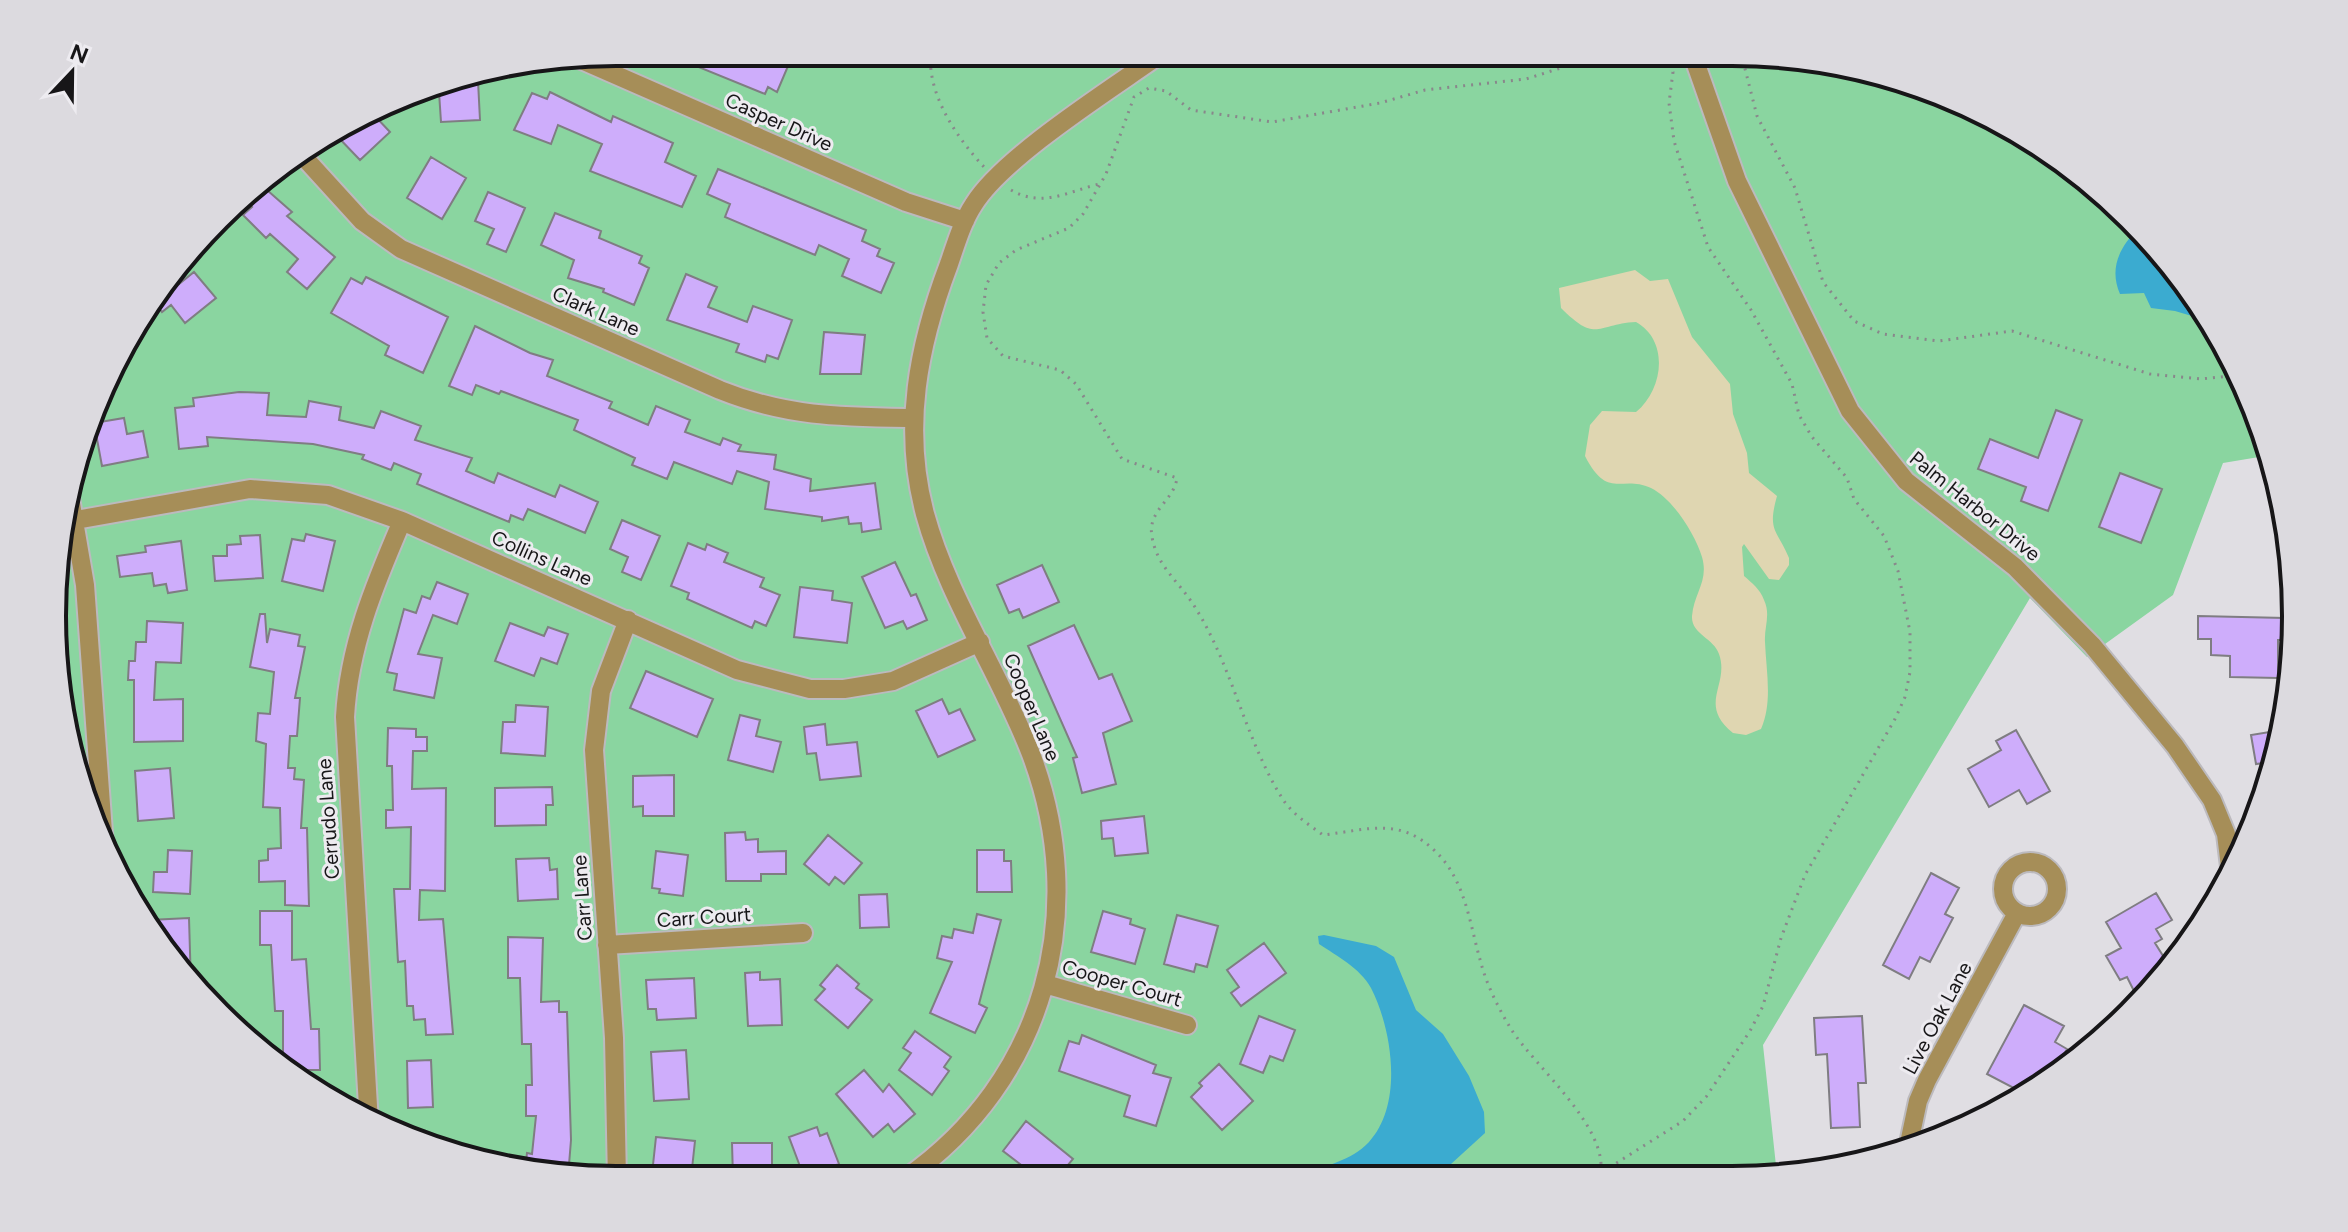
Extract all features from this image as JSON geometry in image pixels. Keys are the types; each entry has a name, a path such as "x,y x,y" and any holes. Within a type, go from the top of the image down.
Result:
{"street":[{"path":"965,221 978,197 996,179 1145,66"},
{"name":"Palm Harbor Drive","path":"1697,66 1737,181 1850,411 1906,481 2035,585 2111,668 2182,755 2212,800 2226,834 2228,852"},
{"name":"Casper Drive","path":"597,67 906,202 965,221"},
{"name":"Clark Lane","path":"307,161 362,221 401,249 720,390 767,408 806,416 913,418"},
{"name":"Cooper Lane","path":"921,1166 948,1144 985,1104 1026,1036 1045,984 1058,905 1053,832 1030,752 946,570 925,514 916,468 913,418 916,385 928,327 965,221"},
{"name":"Collins Lane","path":"76,520 222,492 266,488 343,498 753,676 810,689 844,689 893,681 980,642"},
{"path":"76,520 88,617 101,809"},
{"name":"Cerrudo Lane","path":"368,1106 345,717 348,674 359,626 402,521"},
{"name":"Carr Lane","path":"617,1166 617,1092 594,737 603,681 628,620"},
{"name":"Live Oak Lane","path":"1910,1136 1918,1101 1927,1080 2017,913"},
{"name":"Carr Court","path":"607,945 803,933"},
{"name":"Cooper Court","path":"1045,984 1187,1025"}],"path":[{"path":"931,66 931,83 963,142 996,179 1023,196 1039,200 1099,184"},
{"path":"1566,66 1526,79 1425,90 1380,103 1272,122 1191,110 1166,91 1149,88 1134,97 1110,164 1083,214 1069,228 1016,250 999,263 986,285 983,312 987,338 1003,356 1060,370 1076,384 1122,459 1177,478 1175,488 1159,505 1152,519 1151,534 1159,561 1192,603 1210,635 1263,763 1284,801 1323,835 1389,826 1436,851 1469,910 1481,965 1495,999 1513,1031 1590,1134 1601,1155 1600,1166"},
{"path":"1613,1166 1683,1121 1706,1097 1750,1031 1763,1006 1781,938 1802,882 1895,719 1905,697 1910,672 1907,601 1884,536 1854,499 1847,478 1812,437 1799,415 1792,384 1751,310 1708,247 1674,141 1669,103 1673,72 1670,66"},
{"path":"1744,66 1757,116 1795,188 1823,282 1854,321 1883,334 1939,341 2012,331 2150,374 2201,379 2227,376"}],"green space":[{"path":"616,66 1732,66 1804,71 1909,95 1975,123 2038,159 2095,202 2121,227 2168,281 2208,341 2240,406 2258,457 2223,463 2173,595 2087,657 2030,598 1763,1045 1776,1164 1768,1165 616,1166 544,1161 439,1137 341,1092 253,1030 202,979 180,951 159,922 123,859 95,793 85,758 67,652 67,580 71,544 95,439 123,373 159,310 202,253 253,202 310,159 373,123 439,95 509,77 580,67"}],"sand":[{"path":"1635,270 1650,281 1668,279 1692,337 1730,384 1733,414 1747,453 1749,473 1777,496 1773,524 1789,558 1789,565 1779,580 1769,579 1744,544 1742,547 1744,576 1756,586 1766,605 1767,616 1767,708 1761,729 1746,735 1733,733 1717,713 1721,665 1713,644 1693,622 1693,608 1704,565 1689,528 1659,493 1640,484 1608,482 1593,470 1585,456 1590,425 1602,411 1636,412 1645,403 1657,379 1658,353 1647,330 1636,322 1597,329 1582,326 1561,308 1559,288"}],"water":[{"path":"2131,237 2146,253 2193,316 2151,308 2144,293 2120,294 2116,267"},
{"path":"1318,936 1376,946 1394,957 1416,1010 1443,1034 1469,1076 1484,1112 1485,1133 1451,1164 1327,1166 1362,1149 1380,1126 1391,1087 1391,1066 1384,1024 1371,988 1348,963 1319,944"}],"building":[{"path":"696,66 788,66 777,92 768,87 765,94"},
{"path":"478,84 480,120 441,122 439,95"},
{"path":"550,92 611,122 613,116 673,143 665,162 696,176 682,207 590,171 602,144 558,125 551,144 514,130 532,93 547,99"},
{"path":"379,120 390,132 360,160 341,140"},
{"path":"431,157 466,178 442,219 407,198"},
{"path":"718,169 866,230 862,241 880,249 877,256 894,263 881,293 842,276 849,259 819,245 815,255 725,217 730,204 707,194"},
{"path":"268,191 292,212 287,216 335,257 307,289 287,272 298,259 270,234 266,238 243,215 252,207 250,205"},
{"path":"488,192 525,208 506,252 487,244 494,229 475,221"},
{"path":"555,213 601,231 599,238 642,256 639,263 649,268 634,305 603,292 604,289 568,278 574,260 541,245"},
{"path":"194,272 216,298 185,323 171,305 162,312 160,309 179,284"},
{"path":"686,274 717,287 708,307 747,322 753,306 792,320 778,359 767,355 765,362 736,352 739,344 667,320"},
{"path":"366,277 448,317 423,373 385,355 389,346 331,313 351,278 362,284"},
{"path":"475,326 530,353 553,360 547,376 612,402 609,408 648,425 656,406 690,420 685,432 720,445 723,438 741,445 738,451 776,455 774,469 811,479 810,491 875,483 881,529 862,532 861,523 849,524 848,517 822,521 822,517 765,509 769,482 737,471 732,484 674,462 667,479 632,465 635,458 574,430 578,420 501,391 499,394 476,385 472,395 449,386"},
{"path":"824,332 865,335 861,374 820,374"},
{"path":"239,392 269,393 267,415 306,417 309,401 341,407 339,420 374,428 381,411 421,426 415,440 472,458 466,471 494,483 498,473 555,497 560,485 598,502 585,533 528,509 523,520 511,515 509,522 417,484 421,474 394,463 391,470 362,459 364,455 313,444 207,437 208,446 179,449 175,408 194,406 193,398"},
{"path":"2056,410 2082,420 2048,511 2021,501 2026,487 1978,469 1990,439 2038,458"},
{"path":"124,418 127,434 143,431 148,457 102,466 96,436 102,422"},
{"path":"2120,473 2162,489 2141,543 2099,527"},
{"path":"622,520 660,536 641,580 622,572 628,557 610,549"},
{"path":"306,534 335,541 323,591 282,581 292,539 304,541"},
{"path":"260,535 263,578 215,581 213,556 227,556 227,545 241,544 240,536"},
{"path":"181,541 187,590 168,593 166,584 154,586 152,573 120,577 117,556 146,552 145,546"},
{"path":"688,543 705,550 707,544 728,553 724,562 764,578 760,587 780,595 766,626 755,621 752,628 687,599 689,593 671,586"},
{"path":"895,562 911,596 916,594 927,620 907,629 903,621 885,628 862,577"},
{"path":"1042,565 1059,602 1023,618 1019,609 1009,613 997,585"},
{"path":"437,582 468,594 457,624 433,615 418,654 442,658 434,698 394,690 397,674 387,672 404,609 416,613 422,596 430,599"},
{"path":"800,587 833,591 832,600 852,603 847,643 794,637"},
{"path":"260,614 265,614 267,643 270,629 300,635 298,646 305,647 295,698 300,698 297,736 290,736 288,768 295,768 294,779 304,780 301,828 307,828 309,906 285,905 285,881 259,882 259,861 268,860 268,849 281,848 280,808 263,807 266,744 256,741 258,713 270,714 274,672 250,667"},
{"path":"2198,616 2282,618 2281,640 2278,640 2278,678 2230,677 2230,656 2211,655 2211,639 2198,639"},
{"path":"147,621 183,623 181,663 156,662 154,700 183,699 183,741 134,742 134,680 128,680 129,661 135,661 136,642 146,642"},
{"path":"510,623 544,636 548,627 568,634 557,664 541,658 534,676 495,661"},
{"path":"1074,625 1099,679 1112,674 1132,721 1103,733 1116,784 1082,793 1073,758 1077,757 1028,646"},
{"path":"646,671 713,699 697,737 630,708"},
{"path":"942,699 949,714 960,709 975,740 938,757 916,711"},
{"path":"516,705 548,707 545,756 501,753 503,722 515,722"},
{"path":"740,715 760,720 756,736 781,742 773,772 728,760"},
{"path":"825,724 827,745 857,742 861,776 820,780 816,753 807,754 804,727"},
{"path":"388,728 416,729 416,737 427,737 427,751 413,751 412,789 446,788 445,891 420,890 419,920 443,919 453,1034 426,1035 425,1019 414,1020 413,1006 407,1006 405,961 398,962 394,889 410,889 411,827 386,828 386,810 393,810 392,766 387,766"},
{"path":"2016,730 2050,791 2027,804 2019,790 1989,807 1968,769 2001,750 1996,741"},
{"path":"2269,732 2262,763 2256,764 2251,735"},
{"path":"170,768 174,818 138,821 135,771"},
{"path":"674,775 674,816 643,816 643,806 633,807 633,776"},
{"path":"552,787 553,805 546,805 546,825 495,826 495,788"},
{"path":"1144,816 1148,853 1115,856 1113,838 1102,839 1101,821"},
{"path":"745,832 746,840 758,839 758,852 786,851 786,874 761,874 761,881 726,881 725,833"},
{"path":"828,835 862,863 844,884 835,877 829,885 804,864"},
{"path":"168,850 192,851 190,894 153,892 154,872 167,872"},
{"path":"977,850 1004,850 1004,861 1011,861 1012,892 977,892"},
{"path":"656,851 688,855 683,896 659,893 660,889 652,888"},
{"path":"549,858 550,870 557,869 558,899 518,901 516,859"},
{"path":"1931,873 1959,888 1945,914 1953,918 1930,962 1920,957 1909,979 1883,965"},
{"path":"2156,893 2172,920 2156,929 2162,939 2155,943 2164,957 2134,991 2127,977 2120,980 2106,956 2121,948 2106,922"},
{"path":"887,894 889,927 860,928 859,895"},
{"path":"260,911 292,911 292,960 306,959 311,1029 319,1029 320,1070 306,1070 283,1053 283,1011 275,1011 271,945 260,945"},
{"path":"1103,911 1131,919 1130,924 1145,929 1135,964 1091,952"},
{"path":"977,914 1001,920 979,1004 987,1008 975,1033 930,1013 952,962 937,958 942,936 952,938 954,929 973,933"},
{"path":"1177,915 1218,926 1207,967 1196,964 1194,972 1164,964"},
{"path":"189,918 190,964 180,951 158,920"},
{"path":"508,937 543,938 541,1002 559,1001 559,1012 567,1012 569,1164 526,1158 527,1153 532,1154 536,1116 526,1116 526,1085 532,1085 531,1044 522,1044 520,978 508,978"},
{"path":"1264,943 1286,973 1241,1006 1231,993 1239,987 1227,970"},
{"path":"837,965 859,984 856,988 872,1000 848,1028 815,1000 825,989 820,985"},
{"path":"760,972 760,980 780,979 782,1025 748,1026 745,973"},
{"path":"694,978 696,1018 657,1020 656,1009 648,1009 646,980"},
{"path":"2024,1005 2064,1026 2055,1042 2067,1049 2064,1054 2038,1073 2014,1088 1987,1074"},
{"path":"1259,1016 1295,1030 1283,1061 1270,1056 1263,1073 1240,1064"},
{"path":"1862,1016 1866,1083 1858,1083 1860,1127 1831,1128 1827,1054 1816,1055 1814,1018"},
{"path":"915,1031 951,1057 944,1067 949,1071 932,1095 899,1070 911,1053 903,1048"},
{"path":"1082,1035 1156,1065 1153,1073 1171,1078 1156,1126 1124,1116 1130,1096 1059,1071 1069,1041 1079,1044"},
{"path":"686,1050 689,1099 654,1101 651,1052"},
{"path":"431,1060 433,1107 408,1108 407,1061"},
{"path":"1219,1064 1253,1101 1222,1130 1191,1097 1202,1086 1199,1083"},
{"path":"864,1070 883,1092 889,1084 915,1114 894,1132 888,1124 873,1137 836,1094"},
{"path":"1026,1121 1073,1159 1067,1166 1023,1166 1003,1151"},
{"path":"817,1127 820,1136 827,1133 839,1164 800,1166 789,1137"},
{"path":"656,1137 695,1141 692,1166 653,1166"},
{"path":"732,1143 772,1143 772,1166 733,1166"}]}
